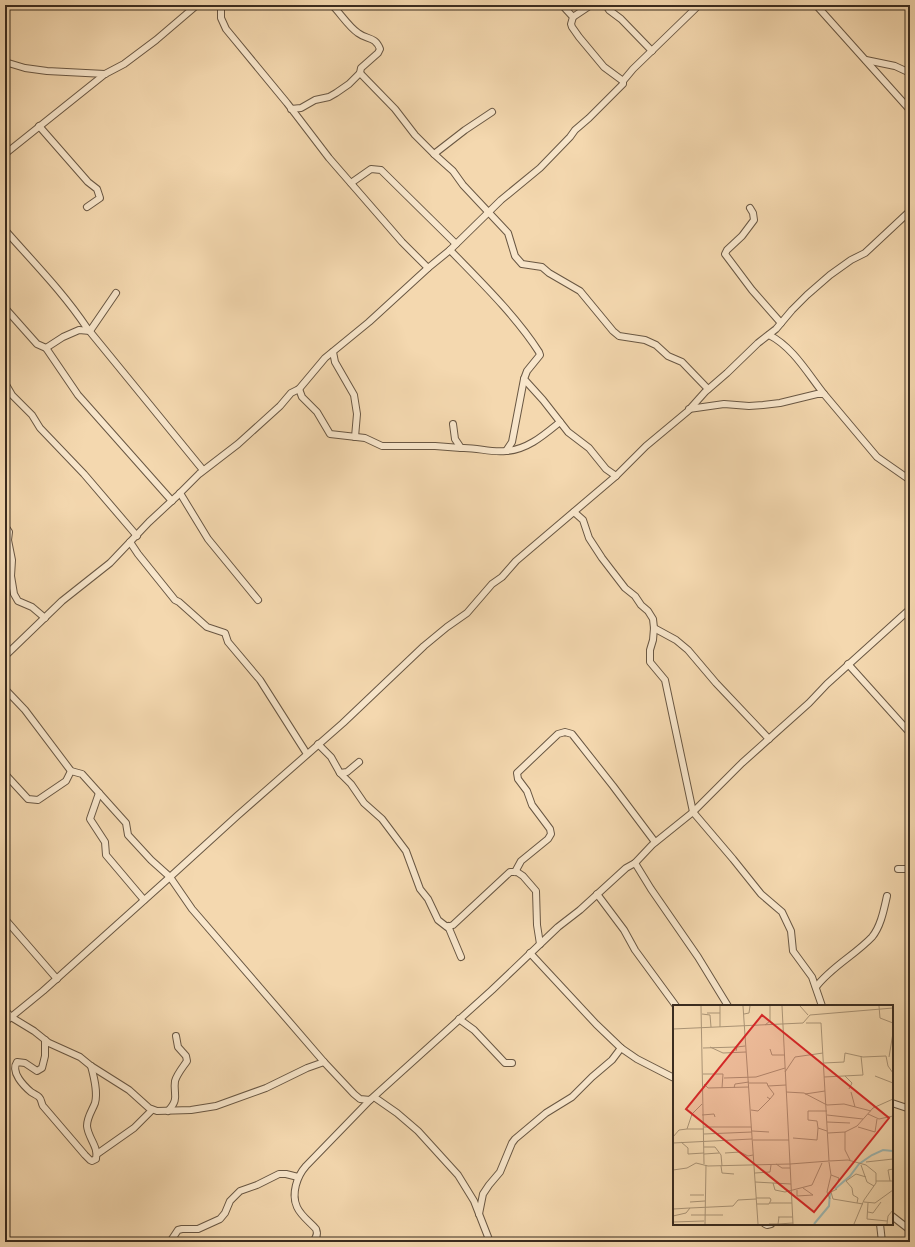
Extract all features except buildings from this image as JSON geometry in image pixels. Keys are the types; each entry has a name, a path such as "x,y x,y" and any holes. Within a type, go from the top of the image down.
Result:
{"street":[{"path":"5,154 105,74 124,64 147,48 197,5"},
{"path":"221,5 221,18 226,29 329,158 402,242 428,268"},
{"path":"291,109 301,108 315,100 329,96 349,84 360,73 361,68 378,53 380,49 378,44 372,39 358,34 332,5"},
{"path":"562,5 573,17"},
{"path":"591,5 573,17 571,24 572,27 604,67 623,81"},
{"path":"606,5 609,10 621,19 652,51"},
{"path":"5,656 72,593 110,563 194,478 238,444 278,409 291,392 299,389 321,363 450,250 489,212 540,168 575,130 623,84 623,81 652,51 699,5"},
{"path":"816,5 910,110"},
{"path":"866,60 895,66 910,73"},
{"path":"5,62 25,68 46,71 105,74"},
{"path":"360,73 395,109 434,154 453,171 508,233 515,256 522,264 542,267 549,273 580,291 613,331 619,336 645,340 656,345 668,356 682,362 708,389"},
{"path":"434,154 465,130 492,112"},
{"path":"39,126 88,182 97,189 100,198 87,207"},
{"path":"351,183 371,169 380,170 456,244"},
{"path":"750,208 753,213 754,220 742,236 727,250 725,254 752,290 781,323"},
{"path":"5,1022 57,979 348,718 424,646 468,613 492,584 502,577 516,561 616,476 646,446 689,409 708,389 770,335 798,303 830,275 851,260 865,253 910,211"},
{"path":"5,230 75,311 203,470"},
{"path":"450,250 520,326 540,355 527,371 524,379 512,442 506,451"},
{"path":"90,331 116,293"},
{"path":"5,308 37,344 46,348 78,395 172,501"},
{"path":"46,348 63,337 79,330 90,331"},
{"path":"770,335 781,342 790,352 877,457 910,480"},
{"path":"333,352 335,362 354,395 357,414 355,437"},
{"path":"524,379 543,400 568,432 589,448 606,469 616,476"},
{"path":"5,383 12,395 32,415 44,432 84,474 137,536"},
{"path":"299,389 302,397 317,412 329,434 369,440 382,446 435,446 471,448 496,452 506,451 526,446 560,422"},
{"path":"689,409 724,404 749,406 763,405 780,403 817,394 824,394"},
{"path":"453,424 454,439 461,448"},
{"path":"180,493 208,539 258,600"},
{"path":"574,512 583,520 589,538 602,558 625,588 633,594 650,614 654,628 650,650 650,662 665,680 693,812 761,894 782,912 791,931 793,951 812,977 822,1005"},
{"path":"5,526 9,532 8,540 12,560 12,581 14,594 18,601 32,607 45,618"},
{"path":"130,542 175,600 207,627 225,633 228,642 260,680 307,754"},
{"path":"312,1242 317,1238 316,1229 297,1207 295,1200 298,1177 306,1166 372,1099 492,990 558,927 580,910 626,868 635,863 656,842 693,812 742,763 809,703 848,664 910,609"},
{"path":"654,628 676,640 688,650 716,683 769,739"},
{"path":"848,664 910,734"},
{"path":"5,689 25,710 71,771 82,774 126,823 128,835 151,860 170,877 192,909 324,1062 360,1099 372,1099 397,1113 418,1130 458,1175 474,1201 490,1242"},
{"path":"515,872 521,862 548,839 551,834 550,829 532,806 527,791 518,779 517,773 558,734 564,732 572,734 656,842"},
{"path":"318,744 331,757 340,773 351,784 364,803 382,819 406,851 420,889 428,899 438,920 448,926 461,957"},
{"path":"340,773 347,772 359,762"},
{"path":"5,774 28,799 38,800 66,781 71,771"},
{"path":"99,793 90,819 105,842 106,855 144,900"},
{"path":"635,863 698,957 727,1005"},
{"path":"898,869 910,869"},
{"path":"448,926 453,926 510,872 515,872 523,876 536,891 537,925 540,944"},
{"path":"597,894 624,930 635,950 675,1005"},
{"path":"816,987 872,936 880,922 887,896"},
{"path":"5,919 57,979"},
{"path":"530,953 596,1024 621,1048 673,1077"},
{"path":"5,1010 11,1017 34,1031 45,1040 80,1057 91,1066 126,1088 152,1110 191,1110 216,1106 266,1088 324,1062"},
{"path":"459,1020 474,1030 505,1064 512,1063"},
{"path":"168,1111 176,1101 175,1084 177,1076 187,1061 186,1056 178,1047 176,1036"},
{"path":"45,1040 45,1056 42,1068 37,1071 25,1063 17,1062 15,1066 16,1074 20,1080 39,1097 43,1106 90,1160 92,1161 96,1159 97,1154 134,1128 152,1110"},
{"path":"479,1214 483,1194 486,1188 500,1172 515,1139 546,1113 572,1097 592,1076 612,1060 621,1048"},
{"path":"91,1066 95,1082 95,1103 89,1115 87,1128 97,1154"},
{"path":"893,1103 910,1109"},
{"path":"170,1242 178,1230 198,1229 220,1219 225,1213 230,1201 240,1191 257,1185 279,1174 298,1177"},
{"path":"893,1217 910,1230"},
{"path":"880,1225 882,1242"}]}
